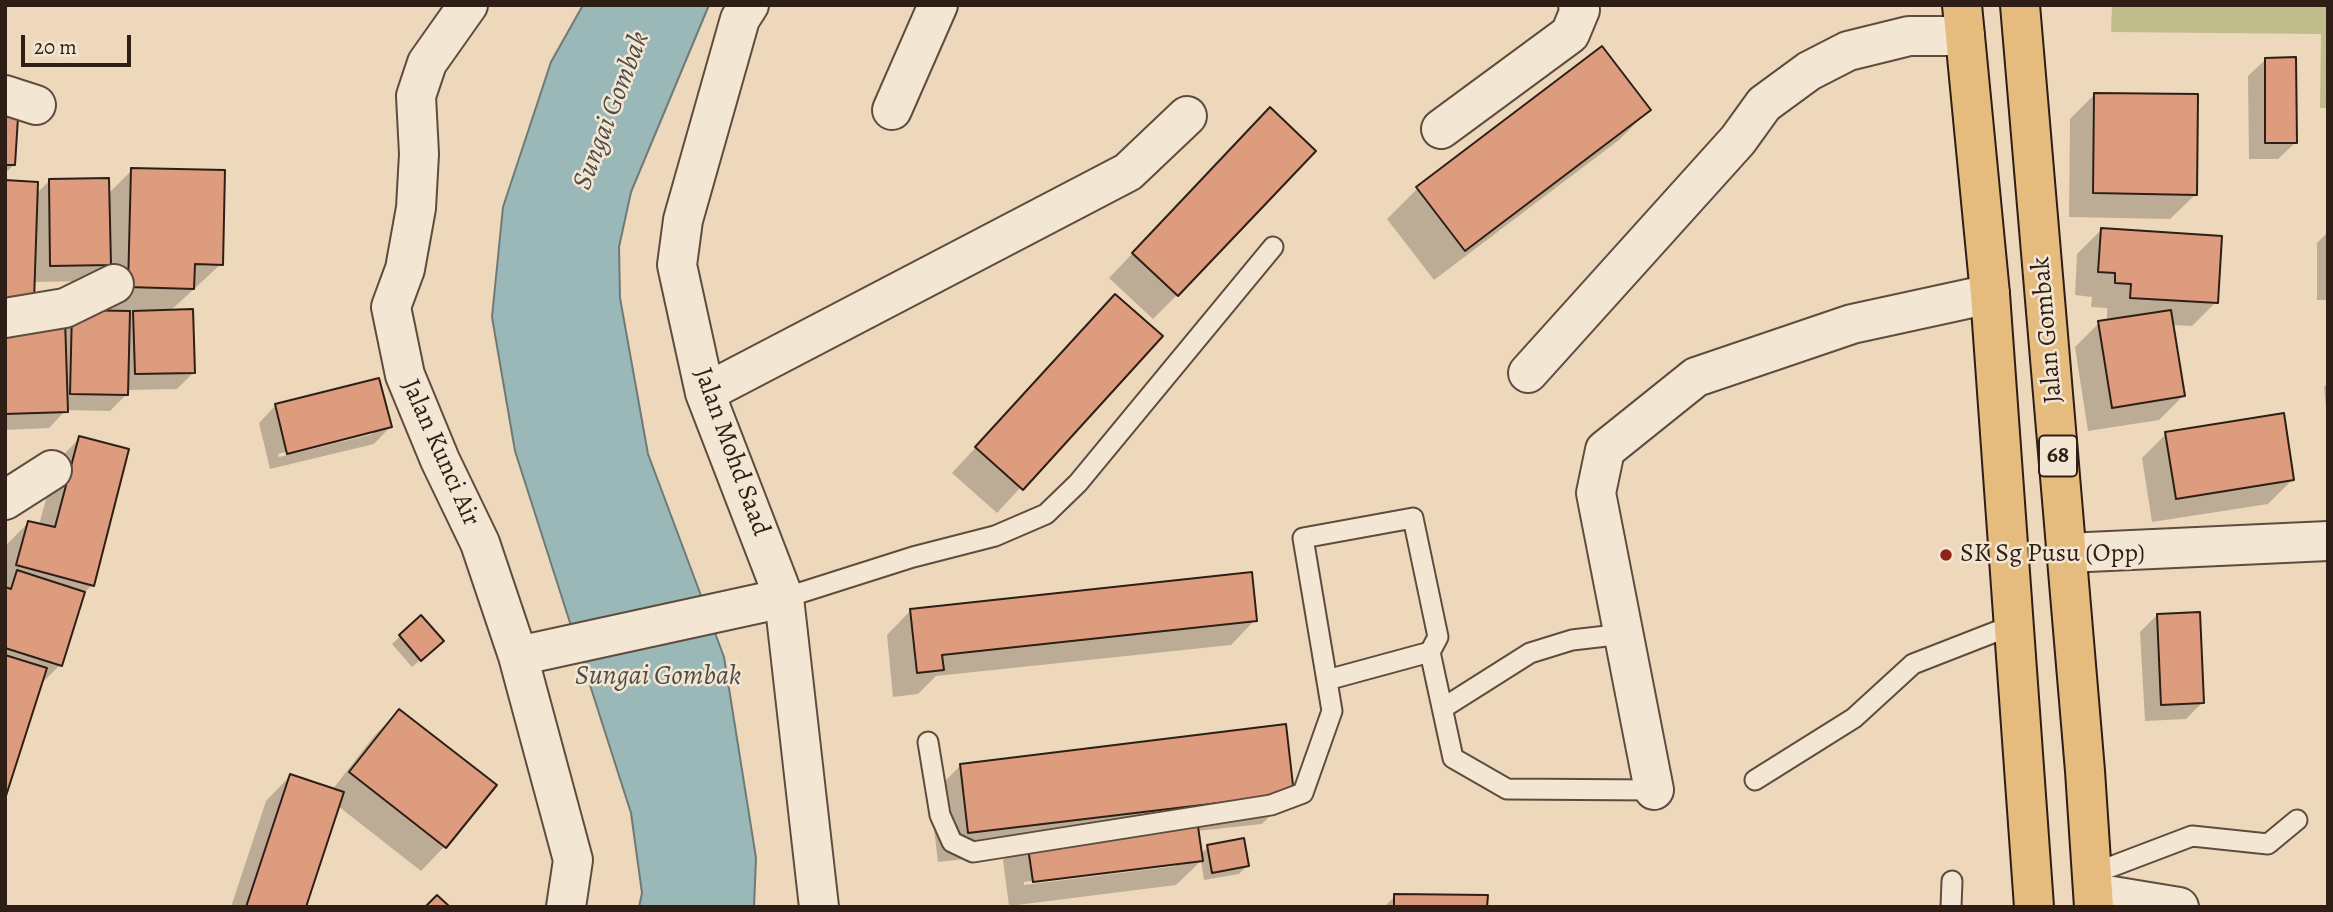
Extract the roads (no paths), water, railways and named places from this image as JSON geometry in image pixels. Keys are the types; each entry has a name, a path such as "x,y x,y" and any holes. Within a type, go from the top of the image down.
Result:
{"main road":[{"name":"Jalan Gombak","path":"2020,5 2093,891"},
{"name":"Jalan Gombak","path":"1964,21 1990,294 2034,907"}],"street":[{"name":"Jalan Kunci Air","path":"468,5 427,63 416,96 419,154 416,208 405,269 391,307 405,375 440,460 533,652 573,860 566,907"},
{"name":"Jalan Mohd Saad","path":"749,5 740,19 683,220 677,265 705,393 777,600 819,907"},
{"path":"892,110 938,5"},
{"path":"1441,129 1570,34 1580,10 1578,5"},
{"path":"1528,373 1738,140 1764,104 1809,71 1849,51 1964,21"},
{"path":"705,393 1128,172 1187,117"},
{"path":"5,318 65,308 114,284"},
{"path":"1654,790 1596,493 1605,450 1696,377 1852,324 1990,294"},
{"path":"5,500 52,470"},
{"path":"2066,553 2328,541"},
{"path":"533,652 777,600"},
{"path":"2093,891 2179,907"}],"lane":[{"path":"777,600 913,557 995,536 1045,514 1078,483 1273,247"},
{"path":"928,742 940,814 952,842 973,852 1271,805 1303,793 1332,711 1303,538 1413,518 1438,637 1430,652 1452,758 1507,789 1654,790"},
{"path":"1755,780 1854,718 1913,664 2013,625"},
{"path":"1443,708 1531,653 1572,640 1624,634"},
{"path":"1327,680 1430,652"},
{"path":"2093,891 2192,836 2268,845 2297,820"},
{"path":"1951,907 1952,881"}],"water":[{"name":"Sungai Gombak","path":"583,5 709,5 631,192 619,247 620,298 648,454 724,657 756,858 754,907 639,907 642,893 631,813 515,451 492,317 503,207 551,62"}],"place":[{"name":"SK Sg Pusu (Opp)","path":"1946,555"}]}
